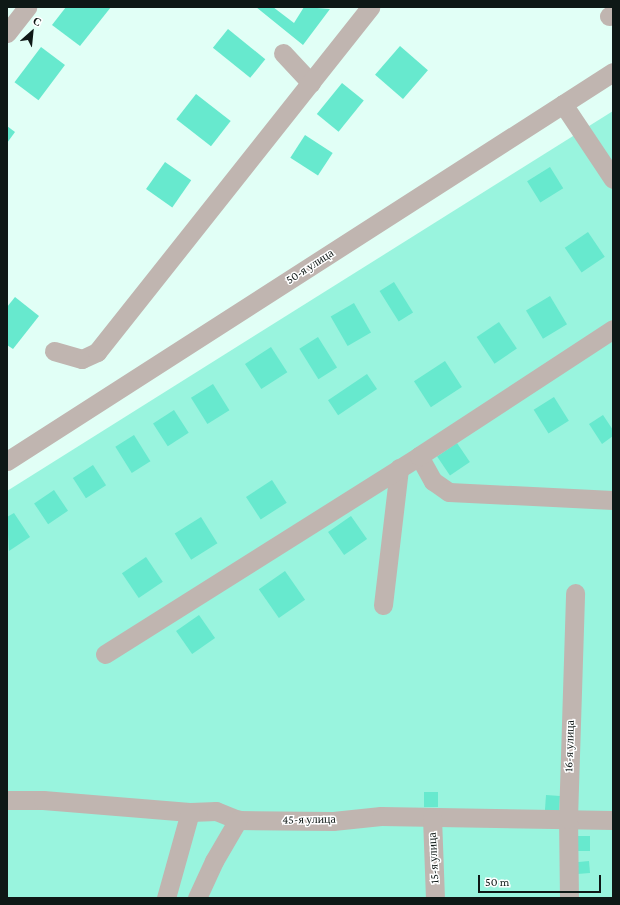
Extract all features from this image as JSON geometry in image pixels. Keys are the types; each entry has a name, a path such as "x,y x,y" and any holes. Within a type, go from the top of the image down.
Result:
{"street":[{"path":"7,33 27,7"},
{"path":"54,351 82,359 97,352 370,7"},
{"path":"283,53 311,83"},
{"name":"50-я улица","path":"7,461 613,72"},
{"path":"563,104 613,179"},
{"path":"105,654 419,456 613,329"},
{"path":"419,456 433,481 449,492 613,500"},
{"path":"383,605 399,468"},
{"name":"16-я улица","path":"569,898 568,819 575,593"},
{"name":"45-я улица","path":"7,800 43,800 190,812 216,811 238,820 333,821 381,816 613,820"},
{"path":"166,898 190,812"},
{"name":"15-я улица","path":"432,817 435,898"},
{"path":"197,898 214,861 238,820"}],"green space":[{"path":"613,111 613,898 7,898 7,491"}],"building":[{"path":"66,7 111,7 80,46 52,25"},
{"path":"256,7 273,7 294,23 304,7 330,9 303,45"},
{"path":"228,29 265,59 250,78 213,48"},
{"path":"400,46 428,70 403,99 375,75"},
{"path":"41,47 65,65 38,100 15,82"},
{"path":"342,83 364,101 339,132 317,114"},
{"path":"196,94 231,121 211,146 176,119"},
{"path":"7,126 15,132 7,143"},
{"path":"305,135 333,153 318,176 290,158"},
{"path":"165,162 191,180 172,207 146,189"},
{"path":"550,167 563,188 540,203 527,181"},
{"path":"588,232 605,257 582,273 565,248"},
{"path":"394,282 413,313 399,322 380,291"},
{"path":"550,296 567,324 543,339 526,310"},
{"path":"15,297 39,316 13,349 7,345 7,307"},
{"path":"354,303 371,332 348,346 331,316"},
{"path":"499,322 517,349 495,364 477,337"},
{"path":"318,337 337,368 318,379 299,349"},
{"path":"271,347 287,372 261,389 245,364"},
{"path":"445,361 462,387 431,407 414,381"},
{"path":"367,374 377,389 338,415 328,400"},
{"path":"213,384 229,410 207,424 191,398"},
{"path":"554,397 569,421 548,433 534,410"},
{"path":"174,410 189,433 168,446 153,424"},
{"path":"603,415 613,430 613,436 602,444 589,424"},
{"path":"134,435 150,461 132,473 115,447"},
{"path":"457,443 470,462 450,475 437,456"},
{"path":"93,465 106,485 86,498 73,478"},
{"path":"272,480 287,503 261,520 246,497"},
{"path":"54,490 68,511 48,524 34,503"},
{"path":"14,513 30,537 9,551 7,517"},
{"path":"351,516 367,539 344,555 328,532"},
{"path":"201,517 217,543 191,560 175,533"},
{"path":"146,557 163,582 139,598 122,573"},
{"path":"285,571 305,600 279,618 259,589"},
{"path":"199,615 215,638 192,654 176,631"},
{"path":"424,792 438,792 438,807 424,807"},
{"path":"546,795 560,796 559,812 545,811"},
{"path":"577,836 590,836 590,851 577,851"},
{"path":"589,861 590,873 577,874 576,862"}]}
